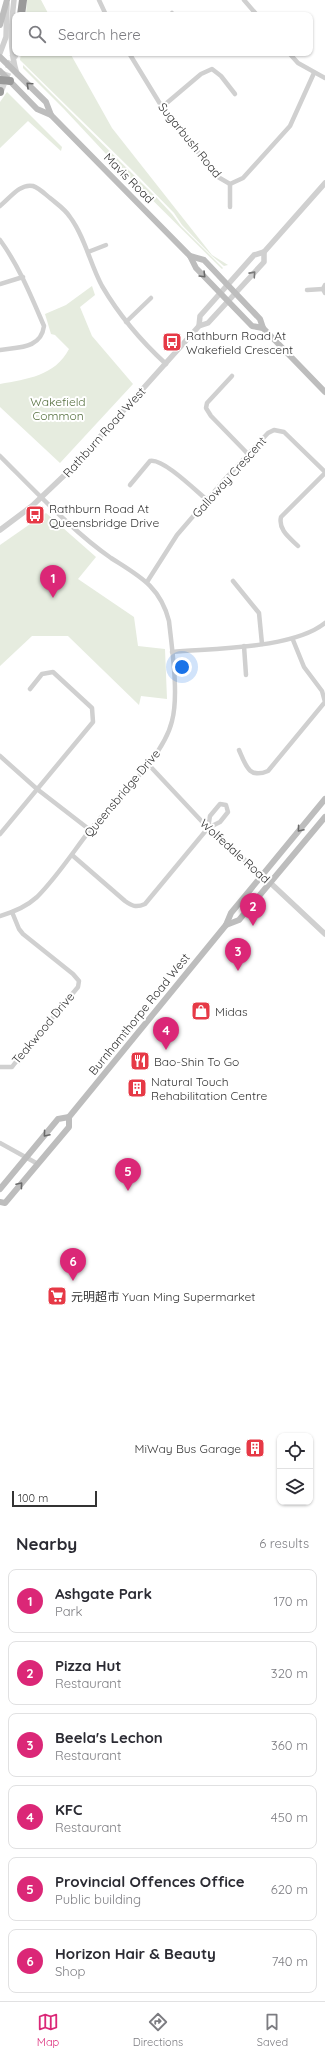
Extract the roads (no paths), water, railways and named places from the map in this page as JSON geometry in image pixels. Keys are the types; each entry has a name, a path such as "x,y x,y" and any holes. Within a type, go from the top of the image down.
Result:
{"highway":[{"path":"21,12 23,0"},
{"path":"0,80 10,81"}],"main road":[{"path":"0,25 7,0"},
{"name":"Mavis Road","path":"0,57 46,102 52,115 190,256 196,268 252,326 263,328"},
{"name":"Mavis Road","path":"0,71 37,109 52,115"},
{"name":"Mavis Road","path":"190,256 204,260 228,284 260,318 263,328 325,392"},
{"name":"Burnhamthorpe Road West","path":"0,1202 5,1203 69,1127 69,1117 226,925 230,913 325,799"},
{"name":"Burnhamthorpe Road West","path":"226,925 239,920 325,817"},
{"name":"Burnhamthorpe Road West","path":"0,1189 58,1119 69,1117"}],"street":[{"path":"0,53 6,37 7,0"},
{"path":"13,12 14,0"},
{"path":"99,0 105,12"},
{"path":"244,0 254,12"},
{"path":"12,22 10,44 12,52"},
{"path":"13,56 18,74"},
{"name":"Sugarbush Road","path":"131,56 162,107 218,177 230,184 243,178 290,126 314,74"},
{"path":"292,56 298,63 314,74 325,78"},
{"path":"162,107 201,74 212,69 221,76 235,94"},
{"name":"Rathburn Road West","path":"199,326 200,316 220,292 254,255 264,252 325,183"},
{"path":"230,184 230,208"},
{"path":"0,206 16,191 25,186 33,186 70,216 102,285 126,322 166,364"},
{"path":"0,240 9,251 23,277 44,326 43,335 38,342 29,346 0,350"},
{"path":"88,252 106,245"},
{"name":"Rathburn Road West","path":"0,530 42,498 72,468 199,326 208,323 264,262 264,252"},
{"path":"0,284 23,277"},
{"path":"307,290 324,289"},
{"path":"126,322 151,298"},
{"path":"232,376 207,403 206,408 211,416 247,454"},
{"name":"Galloway Crescent","path":"147,582 177,535 247,454 268,433 274,430 284,432 325,473"},
{"name":"Queensbridge Drive","path":"0,456 42,498 95,546 147,582 166,609 169,621 174,700 172,720 164,742 148,764 90,830 72,855 37,896 22,909 0,916"},
{"path":"130,485 150,461 153,460 163,464 207,500"},
{"path":"298,546 282,530 280,524 281,517 325,473"},
{"path":"233,581 259,613 262,644"},
{"path":"172,652 292,640 317,630 325,623"},
{"path":"239,750 251,772 256,774 268,771 325,702 322,691 304,667 292,640"},
{"path":"244,646 246,675"},
{"path":"0,834 93,722 94,715 92,708 53,672 42,674 30,689"},
{"path":"0,756 36,789 90,830"},
{"name":"Wolfedale Road","path":"148,764 208,828 262,874 325,934"},
{"path":"72,855 125,901 134,907 138,907 145,904 208,828 220,822 228,812 226,805 220,804 210,816 208,828"},
{"name":"Teakwood Drive","path":"0,1066 12,1067 78,987 79,981 73,974 23,934 19,929 12,912"},
{"path":"0,1143 38,1164"}],"tunnel":[{"path":"0,91 14,56"}],"place":[{"name":"Rathburn Road At Wakefield Crescent","path":"172,342"},
{"name":"Rathburn Road At Queensbridge Drive","path":"35,515"},
{"name":"Ashgate Park","path":"53,598"},
{"name":"Pizza Hut","path":"253,926"},
{"name":"Beela's Lechon","path":"238,971"},
{"name":"Midas","path":"201,1011"},
{"name":"KFC","path":"166,1050"},
{"name":"Bao-Shin To Go","path":"140,1061"},
{"name":"Natural Touch Rehabilitation Centre","path":"137,1088"},
{"name":"Provincial Offences Office","path":"128,1191"},
{"name":"Horizon Hair & Beauty","path":"73,1281"},
{"name":"元明超市 Yuan Ming Supermarket","path":"57,1296"},
{"name":"MiWay Bus Garage","path":"255,1448"}],"park label":[{"name":"Wakefield Common","path":"58,408"}]}
